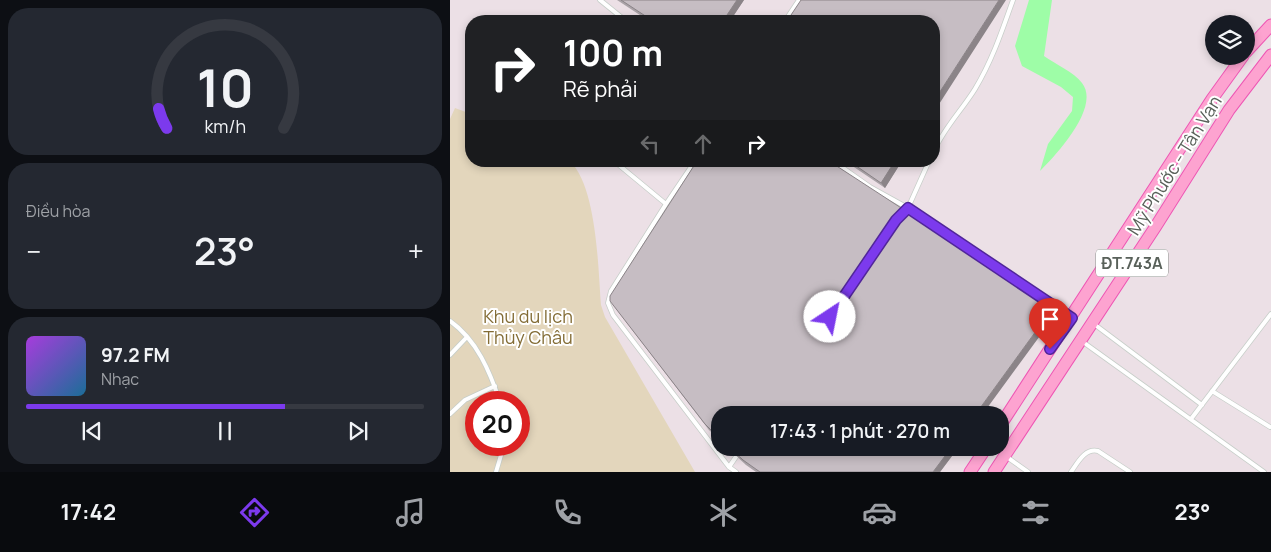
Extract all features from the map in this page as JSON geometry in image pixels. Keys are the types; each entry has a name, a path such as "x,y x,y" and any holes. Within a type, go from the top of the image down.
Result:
{"main road":[{"path":"1255,43 1271,26"},
{"name":"Mỹ Phước - Tân Vạn","path":"1009,450 1229,110 1271,55"},
{"name":"Mỹ Phước - Tân Vạn","path":"1009,412 1072,318 1212,99 1237,65"},
{"path":"970,472 981,456"},
{"name":"Mỹ Phước - Tân Vạn","path":"994,472 1005,456"}],"lane":[{"path":"600,0 619,15"},
{"path":"789,15 799,0"},
{"path":"940,137 975,89 996,49 1013,0"},
{"path":"621,167 666,204"},
{"path":"691,167 611,290 608,303 613,316 729,467 736,472"},
{"path":"841,167 870,187 908,208 1072,318"},
{"path":"896,220 908,208 926,167"},
{"path":"1191,419 1271,314"},
{"path":"450,321 467,337 486,364 496,391"},
{"path":"1092,323 1202,405"},
{"path":"450,355 467,337"},
{"path":"1081,340 1264,472"},
{"path":"450,414 465,400 494,386"},
{"path":"1212,392 1270,427"},
{"path":"1071,472 1087,451 1092,450 1098,451 1130,472"},
{"path":"496,472 501,456"},
{"path":"729,467 737,456"},
{"path":"1005,456 1028,472"}],"green space":[{"name":"Khu du lịch Thủy Châu","path":"455,108 465,112 465,167 574,167 579,173 591,208 597,250 601,305 605,317 695,472 450,472 450,119"}],"shaded area":[{"path":"1029,0 1052,0 1044,56 1079,79 1086,93 1086,105 1074,130 1040,171 1048,144 1072,111 1073,97 1061,87 1022,66 1015,46"}],"building":[{"path":"621,0 737,0 727,15 644,15"},
{"path":"801,0 999,0 940,92 940,15 791,15"},
{"path":"693,167 838,167 1052,309 982,406 711,406 711,430 610,301 610,296"},
{"path":"858,167 891,167 881,183"},
{"path":"739,456 945,456 933,472 760,472"}],"route":[{"path":"830,317 896,220 908,208 1072,318 1050,349"}]}
